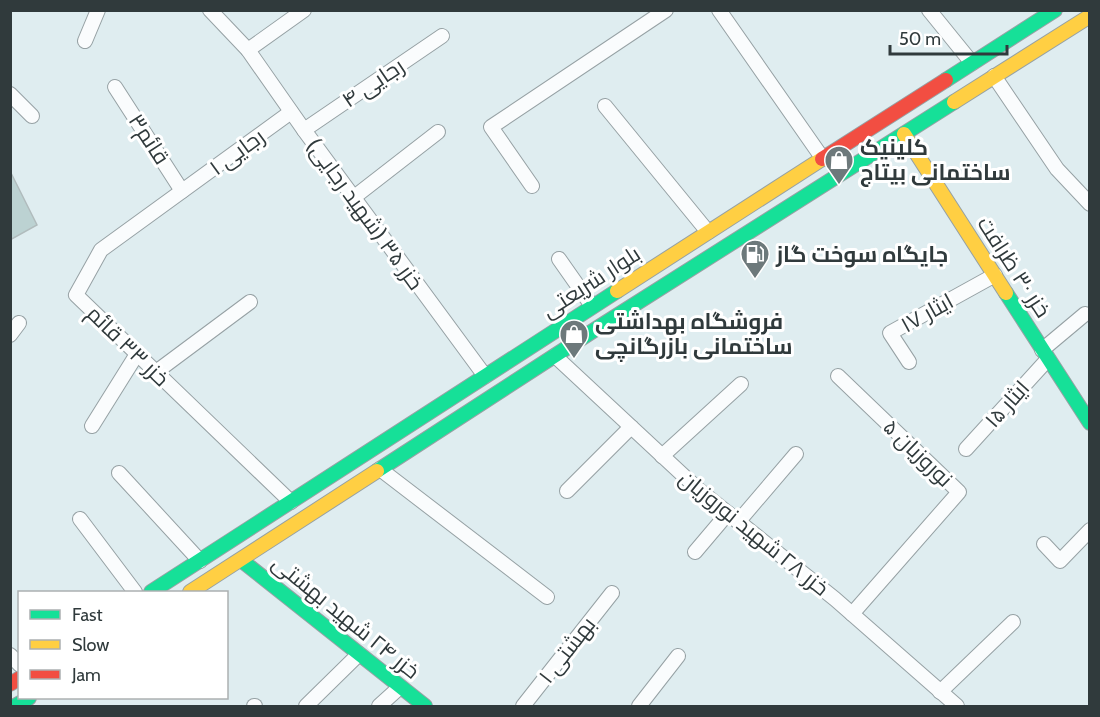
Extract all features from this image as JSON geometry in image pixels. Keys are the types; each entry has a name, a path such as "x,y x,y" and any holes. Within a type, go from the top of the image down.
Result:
{"main road":[{"name":"بلوار شریعتی","path":"153,591 1055,10"},
{"name":"بلوار شریعتی","path":"192,591 555,356 1089,16"},
{"path":"1041,20 1052,40"},
{"name":"خزر ۳۰ ظرافت","path":"904,134 1089,423"},
{"name":"خزر ۲۴ شهید بهشتی","path":"241,560 425,706"}],"street":[{"path":"85,41 98,10"},
{"name":"خزر ۳۵ (شهید رجایی)","path":"210,10 248,50 484,376"},
{"path":"248,50 304,10"},
{"path":"532,186 491,127 666,10"},
{"path":"720,10 823,159"},
{"path":"929,10 972,63"},
{"name":"رجایی ۴","path":"304,130 442,36"},
{"path":"994,76 1057,169 1089,204"},
{"name":"قائم۳","path":"115,87 182,191"},
{"path":"10,94 32,116"},
{"path":"605,106 708,232"},
{"name":"رجایی ۱","path":"182,191 291,112"},
{"path":"353,198 438,132"},
{"name":"خزر ۳۳ قائم","path":"182,191 101,250 76,295 291,502"},
{"path":"559,259 592,306"},
{"name":"ایثار ۱۷","path":"909,362 890,333 995,276"},
{"path":"156,372 250,302"},
{"name":"ایثار ۱۵","path":"966,449 1045,355 1084,314"},
{"path":"10,335 19,323"},
{"path":"92,426 137,354"},
{"name":"خزر ۲۸ شهید نوروزیان","path":"555,356 699,490 852,614 957,706"},
{"name":"نوروزیان ۵","path":"838,376 959,492 852,614"},
{"path":"662,456 741,384"},
{"path":"567,491 631,426"},
{"path":"695,552 796,454"},
{"path":"380,469 547,597"},
{"path":"119,473 200,561"},
{"path":"80,519 134,591"},
{"path":"1044,544 1060,561 1089,530"},
{"name":"بهشتی ۱","path":"523,706 612,593"},
{"path":"940,692 1013,622"},
{"path":"306,706 359,654"},
{"path":"639,706 678,656"},
{"path":"380,706 400,687"}],"building":[{"path":"10,171 37,225 10,240"}],"traffic: fast":[{"path":"946,80 1055,10"},
{"path":"377,471 954,102"},
{"path":"153,591 617,291"},
{"path":"1006,293 1090,423"},
{"path":"241,560 425,706"},
{"path":"15,706 27,699"}],"traffic: slow":[{"path":"954,102 1090,16"},
{"path":"904,134 1006,293"},
{"path":"617,291 822,159"},
{"path":"192,591 377,471"}],"traffic: jam":[{"path":"822,159 946,80"},
{"path":"10,684 18,679"}],"place":[{"name":"کلینیک ساختمانی بیتاج","path":"839,186"},
{"name":"جایگاه سوخت گاز","path":"755,280"},
{"name":"فروشگاه بهداشتی ساختمانی بازرگانچی","path":"574,360"}]}
